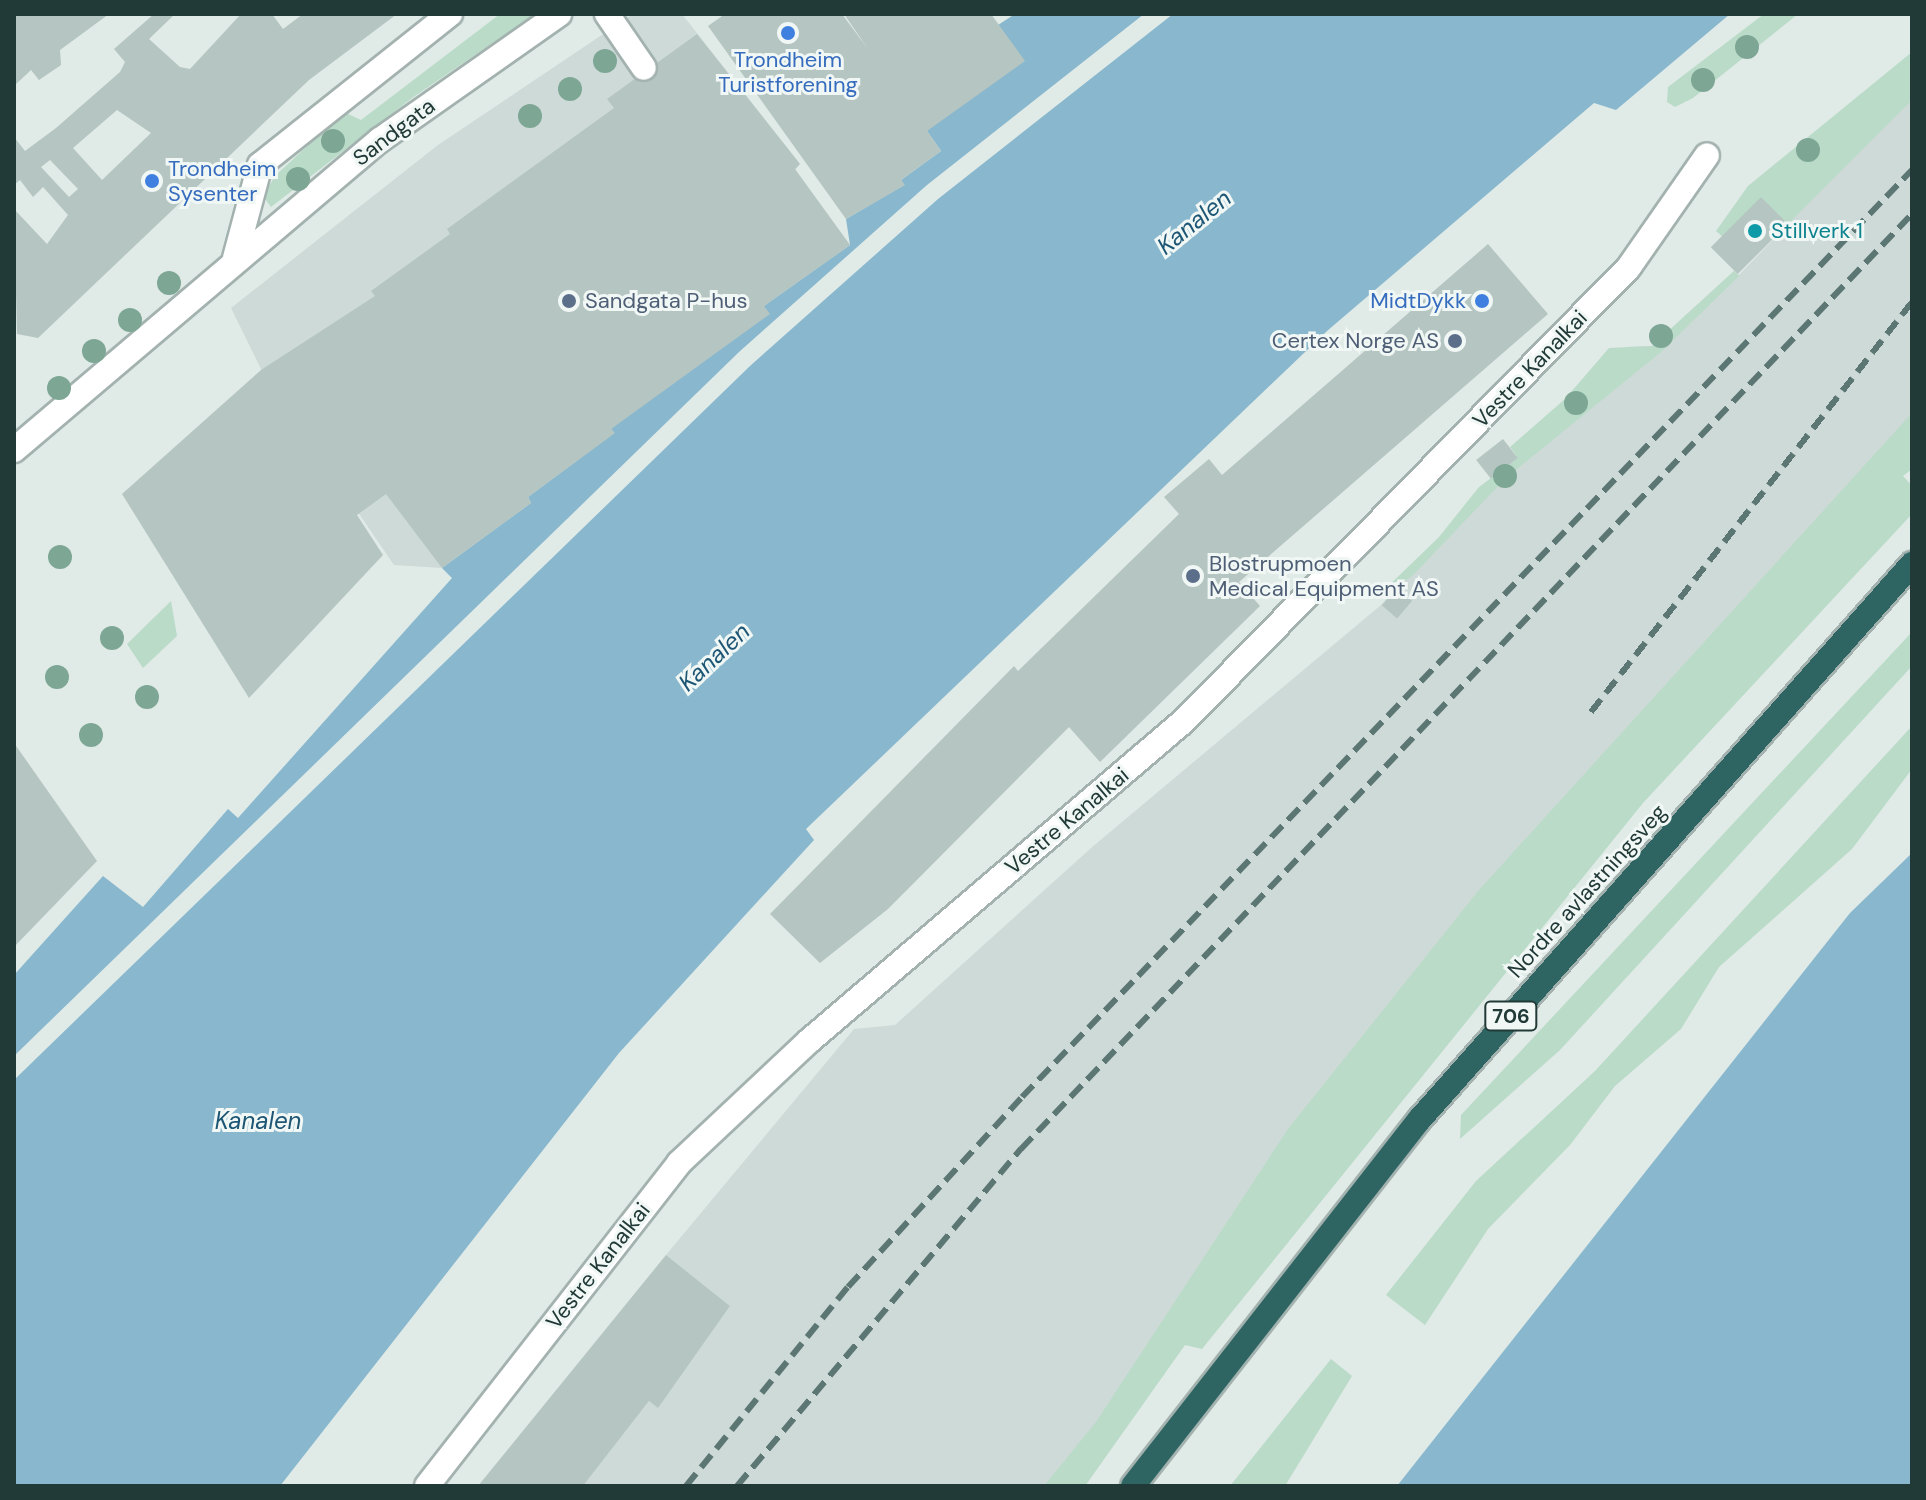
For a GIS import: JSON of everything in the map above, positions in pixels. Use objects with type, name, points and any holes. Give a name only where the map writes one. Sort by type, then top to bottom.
[{"type":"highway","name":"Nordre avlastningsveg","points":[[1133,1486],[1420,1119],[1912,564]]},
{"type":"street","points":[[235,258],[260,165],[450,14]]},
{"type":"street","name":"Sandgata","points":[[14,450],[235,258],[380,140],[559,14]]},
{"type":"street","points":[[607,14],[644,68]]},
{"type":"street","name":"Vestre Kanalkai","points":[[427,1486],[679,1163],[809,1041],[1183,722],[1629,267],[1707,155]]},
{"type":"shaded area","name":"Sandgata P-hus","points":[[633,14],[682,14],[800,164],[795,170],[850,245],[528,497],[531,503],[442,568],[394,565],[263,373],[231,308],[438,145]]},
{"type":"shaded area","points":[[1912,67],[1912,413],[1185,1344],[1085,1486],[583,1486],[649,1401],[658,1407],[730,1306],[666,1255],[854,1029],[895,1025],[1091,848],[1381,605],[1492,480],[1625,347],[1652,346],[1734,271],[1739,275],[1788,224],[1779,215]]},
{"type":"green space","points":[[500,14],[535,14],[412,98],[271,207],[263,196],[275,176],[344,112],[361,120]]},
{"type":"green space","points":[[1764,14],[1798,14],[1693,98],[1675,107],[1667,102],[1668,87]]},
{"type":"green space","points":[[1912,52],[1912,100],[1788,224],[1761,198],[1723,237],[1716,231],[1748,186]]},
{"type":"green space","points":[[1734,271],[1739,276],[1661,352],[1507,477],[1411,577],[1379,595],[1439,537],[1479,487],[1518,458],[1510,447],[1565,399],[1609,348],[1652,346]]},
{"type":"green space","points":[[1912,413],[1912,469],[1903,476],[1912,486],[1912,514],[1643,803],[1202,1349],[1185,1345],[1085,1486],[1044,1486],[1096,1422],[1288,1129],[1479,890]]},
{"type":"green space","points":[[171,601],[177,636],[143,668],[127,644]]},
{"type":"green space","points":[[1912,632],[1912,666],[1560,1050],[1460,1139],[1461,1115]]},
{"type":"green space","points":[[1912,726],[1912,769],[1852,849],[1719,967],[1681,1029],[1615,1086],[1570,1145],[1488,1229],[1425,1325],[1386,1295],[1476,1181],[1595,1071]]},
{"type":"green space","points":[[1331,1359],[1352,1376],[1285,1486],[1230,1486]]},
{"type":"water","name":"Kanalen","points":[[1015,14],[1730,14],[1616,110],[1594,103],[1327,331],[806,829],[814,840],[619,1053],[280,1486],[14,1486],[14,975],[103,876],[143,907],[228,809],[238,818],[452,578],[442,568],[531,503],[528,497],[614,433],[611,429],[764,306],[850,245],[846,219],[904,185],[901,180],[941,151],[927,131],[998,25]]},
{"type":"water","points":[[1912,853],[1912,1486],[1397,1486],[1850,913]]},
{"type":"pier","points":[[1144,14],[1173,14],[938,199],[750,366],[14,1080],[14,1056],[739,352],[927,185]]},
{"type":"building","points":[[14,14],[109,14],[60,50],[61,65],[39,80],[31,70],[14,86]]},
{"type":"building","points":[[154,14],[175,14],[149,39],[180,67],[190,69],[241,14],[272,14],[283,29],[303,14],[397,14],[309,80],[38,338],[17,334],[14,209],[47,244],[68,215],[43,187],[33,197],[20,180],[14,185],[14,137],[25,151],[120,72],[125,62],[114,49]],"holes":[[[117,110],[151,133],[102,180],[73,148]],[[50,160],[78,189],[69,197],[41,167]]]},
{"type":"building","points":[[725,14],[842,14],[868,49],[844,14],[991,14],[1025,61],[927,131],[941,151],[901,180],[905,185],[846,219],[708,26]]},
{"type":"building","name":"Sandgata P-hus","points":[[697,34],[800,164],[795,169],[850,245],[764,306],[770,314],[611,429],[615,433],[528,497],[531,503],[442,568],[386,494],[357,515],[383,555],[249,698],[122,494],[261,370],[375,296],[371,291],[450,234],[447,229],[614,108],[607,99]]},
{"type":"building","name":"Stillverk 1","points":[[1761,197],[1788,224],[1738,274],[1711,247]]},
{"type":"building","points":[[1488,244],[1548,314],[1239,582],[1260,606],[1100,762],[1069,727],[888,909],[820,963],[770,914],[1014,666],[1018,671],[1179,514],[1164,497],[1209,459],[1222,475]]},
{"type":"building","points":[[1503,439],[1518,458],[1491,479],[1476,460]]},
{"type":"building","points":[[1397,588],[1412,601],[1397,618],[1382,605]]},
{"type":"building","points":[[14,743],[97,861],[14,947]]},
{"type":"building","points":[[666,1255],[730,1306],[658,1408],[649,1401],[583,1486],[478,1486]]},
{"type":"railway","points":[[686,1486],[848,1287],[1022,1097],[1912,170]]},
{"type":"railway","points":[[737,1486],[1021,1149],[1912,214]]},
{"type":"railway","points":[[1591,712],[1912,302]]},
{"type":"place","name":"Trondheim Turistforening","points":[[788,33]]},
{"type":"place","name":"Trondheim Sysenter","points":[[152,181]]},
{"type":"place","name":"Stillverk 1","points":[[1755,231]]},
{"type":"place","name":"Sandgata P-hus","points":[[569,301]]},
{"type":"place","name":"MidtDykk","points":[[1482,301]]},
{"type":"place","name":"Certex Norge AS","points":[[1455,341]]},
{"type":"place","name":"Blostrupmoen Medical Equipment AS","points":[[1193,576]]}]
